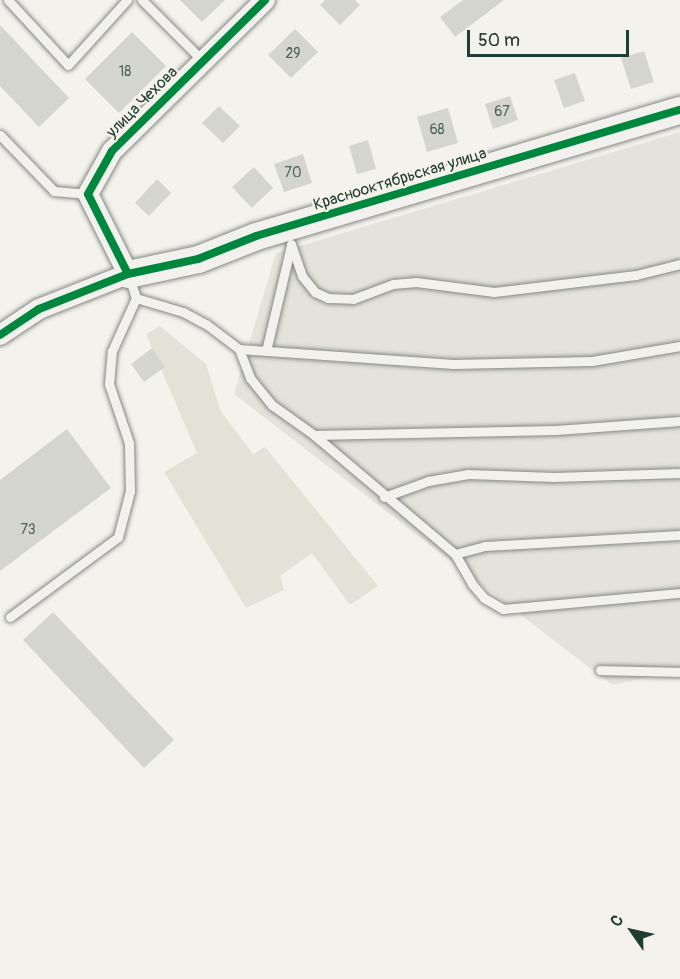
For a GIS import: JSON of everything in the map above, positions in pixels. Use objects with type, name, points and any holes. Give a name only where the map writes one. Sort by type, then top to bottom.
[{"type":"street","name":"улица Чехова","points":[[88,194],[111,151],[265,0]]},
{"type":"street","name":"Краснооктябрьская улица","points":[[132,286],[198,260],[290,235],[679,114]]},
{"type":"street","points":[[0,335],[39,309],[132,286],[88,194]]},
{"type":"lane","points":[[8,0],[68,65],[127,0]]},
{"type":"lane","points":[[142,0],[203,61]]},
{"type":"lane","points":[[0,135],[54,191],[88,194]]},
{"type":"lane","points":[[290,235],[302,276],[315,292],[328,298],[352,299],[393,284],[416,282],[494,292],[636,275],[680,264]]},
{"type":"lane","points":[[266,351],[290,235]]},
{"type":"lane","points":[[10,617],[118,537],[130,491],[129,442],[109,384],[112,351],[132,286],[206,324],[239,349],[250,378],[272,405],[314,435],[384,497],[455,554],[472,584],[484,598],[503,609],[680,593]]},
{"type":"lane","points":[[239,349],[453,364],[592,361],[680,346]]},
{"type":"lane","points":[[314,435],[556,430],[680,421]]},
{"type":"lane","points":[[384,497],[428,482],[468,474],[554,477],[680,473]]},
{"type":"lane","points":[[455,554],[485,546],[680,535]]},
{"type":"lane","points":[[600,670],[680,672]]},
{"type":"shaded area","points":[[680,132],[680,670],[612,685],[234,394],[276,253]]},
{"type":"shaded area","points":[[160,326],[206,364],[220,410],[253,454],[265,447],[378,586],[350,605],[312,553],[280,576],[284,590],[246,608],[164,472],[197,453],[146,334]]},
{"type":"building","points":[[180,0],[225,0],[202,22]]},
{"type":"building","points":[[325,0],[355,0],[360,5],[340,25],[320,5]]},
{"type":"building","points":[[463,0],[504,0],[455,37],[440,17]]},
{"type":"building","points":[[0,25],[69,98],[39,127],[0,86]]},
{"type":"building","points":[[295,29],[318,52],[291,78],[268,55]]},
{"type":"building","points":[[132,32],[166,66],[119,113],[85,79]]},
{"type":"building","points":[[644,51],[654,82],[631,89],[621,58]]},
{"type":"building","points":[[575,73],[585,101],[564,108],[554,80]]},
{"type":"building","points":[[510,96],[518,120],[493,129],[485,104]]},
{"type":"building","points":[[219,106],[240,126],[223,143],[202,123]]},
{"type":"building","points":[[448,108],[458,143],[427,152],[417,117]]},
{"type":"building","points":[[368,140],[376,169],[357,174],[349,146]]},
{"type":"building","points":[[303,154],[312,183],[284,192],[274,164]]},
{"type":"building","points":[[254,167],[273,188],[252,208],[232,187]]},
{"type":"building","points":[[157,179],[171,193],[149,216],[135,203]]},
{"type":"building","points":[[152,348],[165,367],[144,382],[131,364]]},
{"type":"building","points":[[67,429],[111,488],[0,571],[0,480]]},
{"type":"building","points":[[53,612],[174,740],[144,768],[23,640]]},
{"type":"cycle path","points":[[128,274],[88,194],[112,151],[265,0]]},
{"type":"cycle path","points":[[0,335],[39,309],[128,274],[198,259],[256,236],[680,110]]}]
